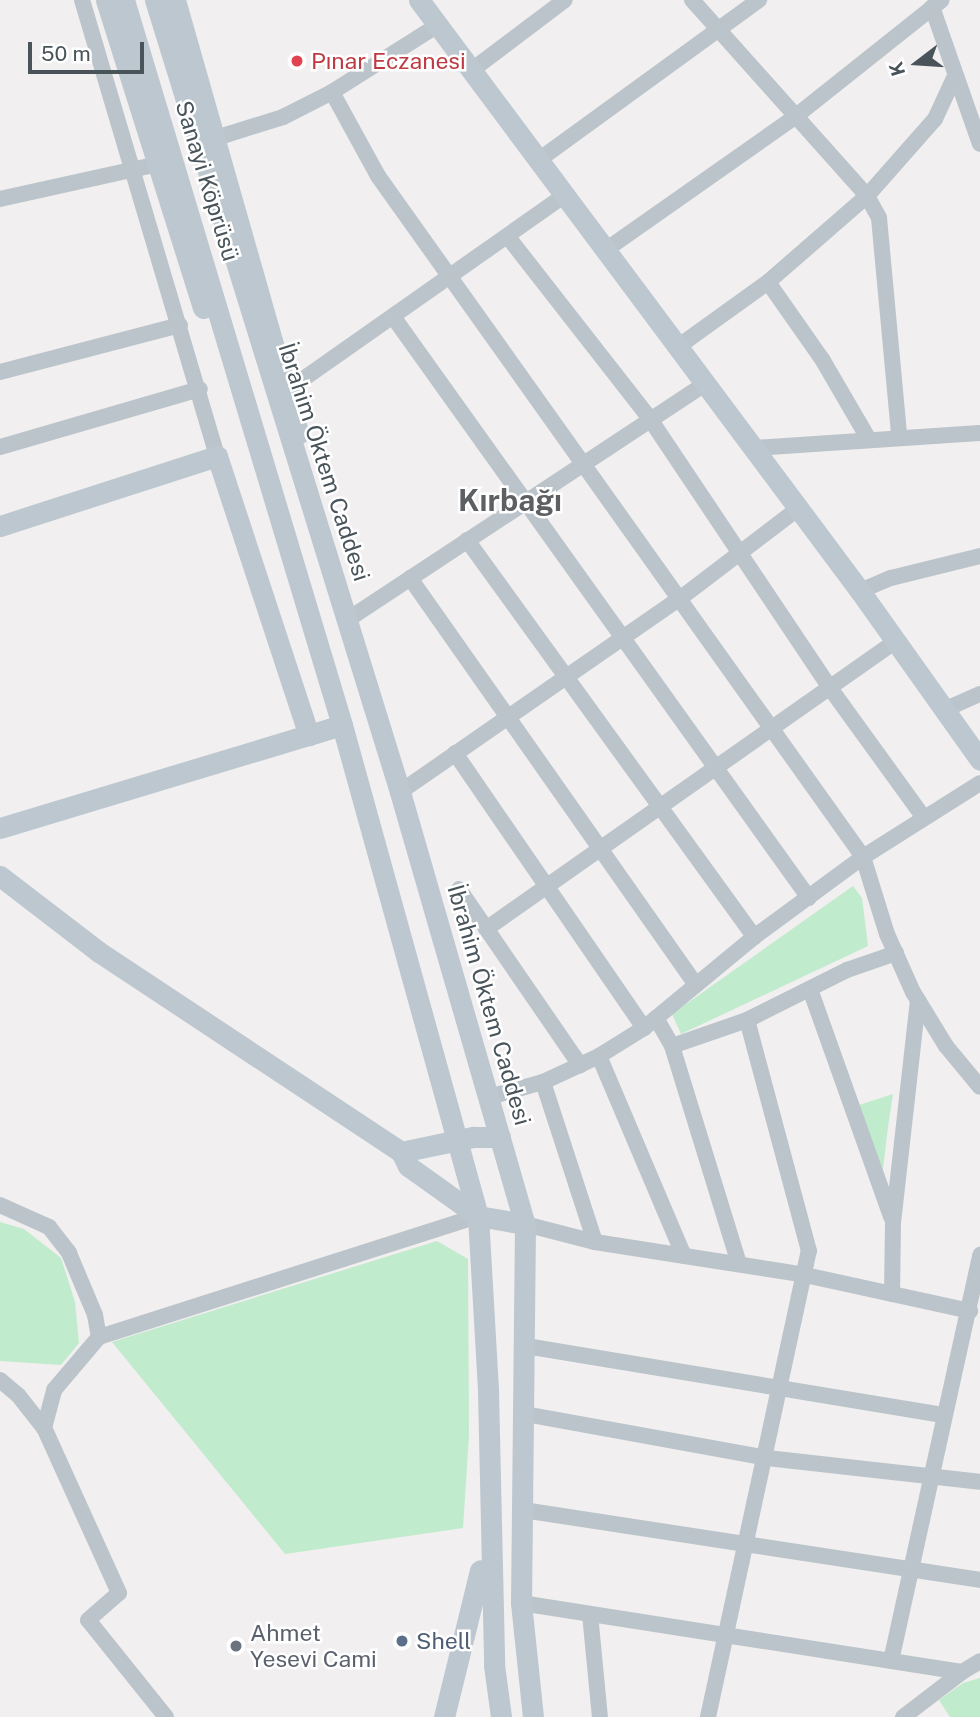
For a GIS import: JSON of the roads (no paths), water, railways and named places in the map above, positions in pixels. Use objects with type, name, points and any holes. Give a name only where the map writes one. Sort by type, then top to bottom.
[{"type":"main road","points":[[106,0],[240,425],[289,542],[478,1216],[488,1391],[487,1501],[494,1665],[501,1717]]},
{"type":"main road","name":"Sanayi Köprüsü","points":[[124,0],[289,542]]},
{"type":"main road","name":"Sanayi Köprüsü","points":[[155,0],[254,330]]},
{"type":"main road","points":[[175,0],[289,389],[321,543]]},
{"type":"main road","points":[[419,0],[799,508],[946,709],[980,760]]},
{"type":"main road","name":"İbrahim Öktem Caddesi","points":[[254,330],[400,792],[525,1224],[526,1346],[521,1603],[533,1717]]},
{"type":"main road","points":[[0,526],[217,456],[309,734]]},
{"type":"main road","points":[[0,828],[342,725]]},
{"type":"main road","points":[[0,876],[99,952],[401,1153],[408,1166],[478,1216],[525,1224]]},
{"type":"main road","points":[[401,1153],[482,1136],[500,1137]]},
{"type":"main road","points":[[444,1717],[478,1590],[487,1501]]},
{"type":"street","points":[[82,0],[136,170],[217,456]]},
{"type":"street","points":[[472,70],[565,0]]},
{"type":"street","points":[[692,0],[867,196],[879,218],[899,435]]},
{"type":"street","points":[[540,159],[759,0]]},
{"type":"street","points":[[607,249],[796,116],[937,4],[954,78],[980,144]]},
{"type":"street","points":[[216,138],[283,117],[332,92],[438,25]]},
{"type":"street","points":[[678,346],[768,282],[867,196],[935,119],[954,78]]},
{"type":"street","points":[[332,92],[378,176],[582,464],[682,597],[863,857],[896,953],[918,1000],[946,1046],[980,1087]]},
{"type":"street","points":[[0,199],[158,164]]},
{"type":"street","points":[[289,389],[394,318],[566,194]]},
{"type":"street","points":[[508,236],[650,419],[830,688],[924,818]]},
{"type":"street","points":[[768,282],[822,359],[868,438]]},
{"type":"street","points":[[394,318],[523,503],[717,766],[809,898]]},
{"type":"street","points":[[0,372],[180,325]]},
{"type":"street","points":[[347,620],[706,383]]},
{"type":"street","points":[[0,447],[200,389]]},
{"type":"street","points":[[754,448],[899,435],[980,433]]},
{"type":"street","points":[[400,792],[682,597],[799,508]]},
{"type":"street","points":[[467,540],[754,936]]},
{"type":"street","points":[[860,591],[891,578],[980,556]]},
{"type":"street","points":[[410,578],[696,985]]},
{"type":"street","points":[[485,929],[659,804],[774,728],[896,641]]},
{"type":"street","points":[[946,709],[980,694]]},
{"type":"street","points":[[455,753],[650,1023],[672,1046],[738,1264]]},
{"type":"street","points":[[489,1097],[543,1082],[599,1056],[650,1023],[754,936],[863,857],[980,783]]},
{"type":"street","points":[[458,890],[580,1065]]},
{"type":"street","points":[[672,1046],[747,1020],[810,989],[896,953]]},
{"type":"street","points":[[810,989],[893,1223]]},
{"type":"street","points":[[892,1294],[893,1223],[918,1000]]},
{"type":"street","points":[[708,1717],[729,1637],[809,1251],[747,1020]]},
{"type":"street","points":[[599,1056],[684,1256]]},
{"type":"street","points":[[543,1082],[595,1242]]},
{"type":"street","points":[[1,1203],[49,1227],[69,1253],[91,1304],[99,1337]]},
{"type":"street","points":[[44,1428],[54,1390],[99,1337],[478,1216]]},
{"type":"street","points":[[525,1224],[595,1242],[805,1275],[970,1311]]},
{"type":"street","points":[[891,1661],[928,1477],[970,1311],[980,1255]]},
{"type":"street","points":[[526,1346],[944,1415]]},
{"type":"street","points":[[0,1380],[18,1395],[44,1428],[119,1593],[88,1620],[166,1717]]},
{"type":"street","points":[[524,1414],[766,1458],[980,1482]]},
{"type":"street","points":[[523,1510],[980,1580]]},
{"type":"street","points":[[521,1603],[962,1672]]},
{"type":"street","points":[[590,1614],[600,1717]]},
{"type":"street","points":[[903,1717],[980,1661]]},
{"type":"place","name":"Pınar Eczanesi","points":[[297,61]]},
{"type":"place","name":"Shell","points":[[402,1641]]},
{"type":"place","name":"Ahmet Yesevi Cami","points":[[236,1646]]},
{"type":"district","name":"Kırbağı","points":[[510,500]]}]
